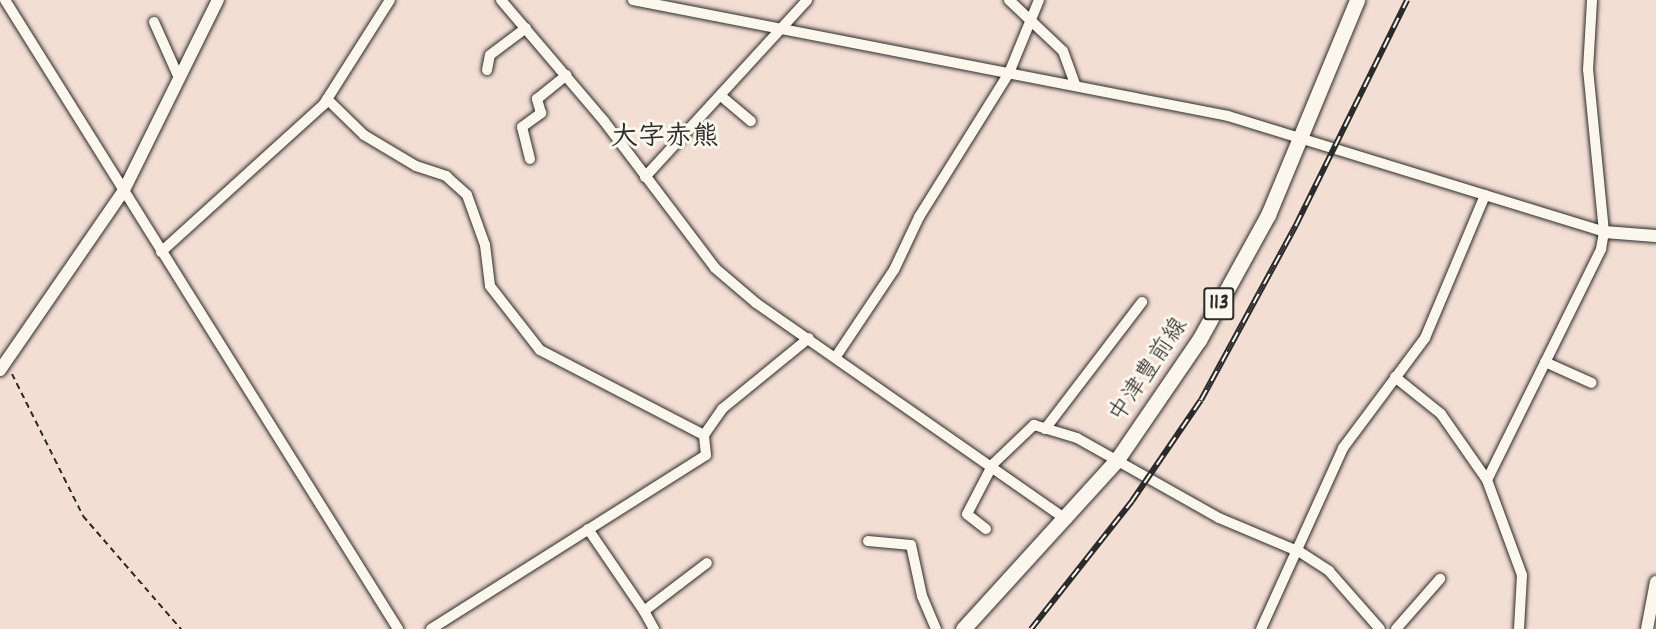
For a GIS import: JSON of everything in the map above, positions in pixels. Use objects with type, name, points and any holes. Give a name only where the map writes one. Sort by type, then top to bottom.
[{"type":"main road","name":"中津豊前線","points":[[963,629],[1067,520],[1116,461],[1199,340],[1304,136],[1357,0]]},
{"type":"street","points":[[5,0],[398,629]]},
{"type":"street","points":[[2,367],[123,192],[218,0]]},
{"type":"street","points":[[161,252],[327,99],[390,0]]},
{"type":"street","points":[[501,0],[567,75],[715,268],[809,338],[993,464],[1067,520]]},
{"type":"street","points":[[633,0],[1009,74],[1075,84],[1304,136],[1604,232],[1656,236]]},
{"type":"street","points":[[645,177],[807,0]]},
{"type":"street","points":[[1010,0],[1063,51],[1075,84]]},
{"type":"street","points":[[837,355],[894,270],[919,217],[1009,74],[1039,0]]},
{"type":"street","points":[[1487,480],[1545,362],[1604,232],[1588,70],[1592,0]]},
{"type":"street","points":[[154,22],[179,78]]},
{"type":"street","points":[[487,70],[490,55],[526,28]]},
{"type":"street","points":[[530,159],[522,128],[541,113],[537,99],[567,75]]},
{"type":"street","points":[[721,96],[751,121]]},
{"type":"street","points":[[327,99],[364,135],[416,166],[446,176],[467,195],[485,244],[490,286],[540,350],[704,435]]},
{"type":"street","points":[[1261,629],[1300,552],[1343,448],[1425,338],[1485,195]]},
{"type":"street","points":[[1045,429],[1142,302]]},
{"type":"street","points":[[431,629],[706,455],[704,435],[722,409],[809,338]]},
{"type":"street","points":[[1545,362],[1592,383]]},
{"type":"street","points":[[1395,377],[1442,414],[1487,480],[1522,575],[1519,629]]},
{"type":"street","points":[[986,529],[968,514],[993,464],[1020,433],[1034,425],[1077,438],[1219,518],[1300,552],[1329,571],[1380,629]]},
{"type":"street","points":[[588,529],[654,629]]},
{"type":"street","points":[[868,541],[911,545],[922,596],[936,629]]},
{"type":"street","points":[[644,611],[708,564]]},
{"type":"street","points":[[1396,629],[1440,579]]},
{"type":"street","points":[[1647,629],[1656,582]]},
{"type":"path","points":[[2,367],[83,516],[181,629]]},
{"type":"railway","points":[[1031,629],[1132,501],[1201,400],[1296,225],[1407,0]]},
{"type":"district","name":"大字赤熊","points":[[665,139]]}]
